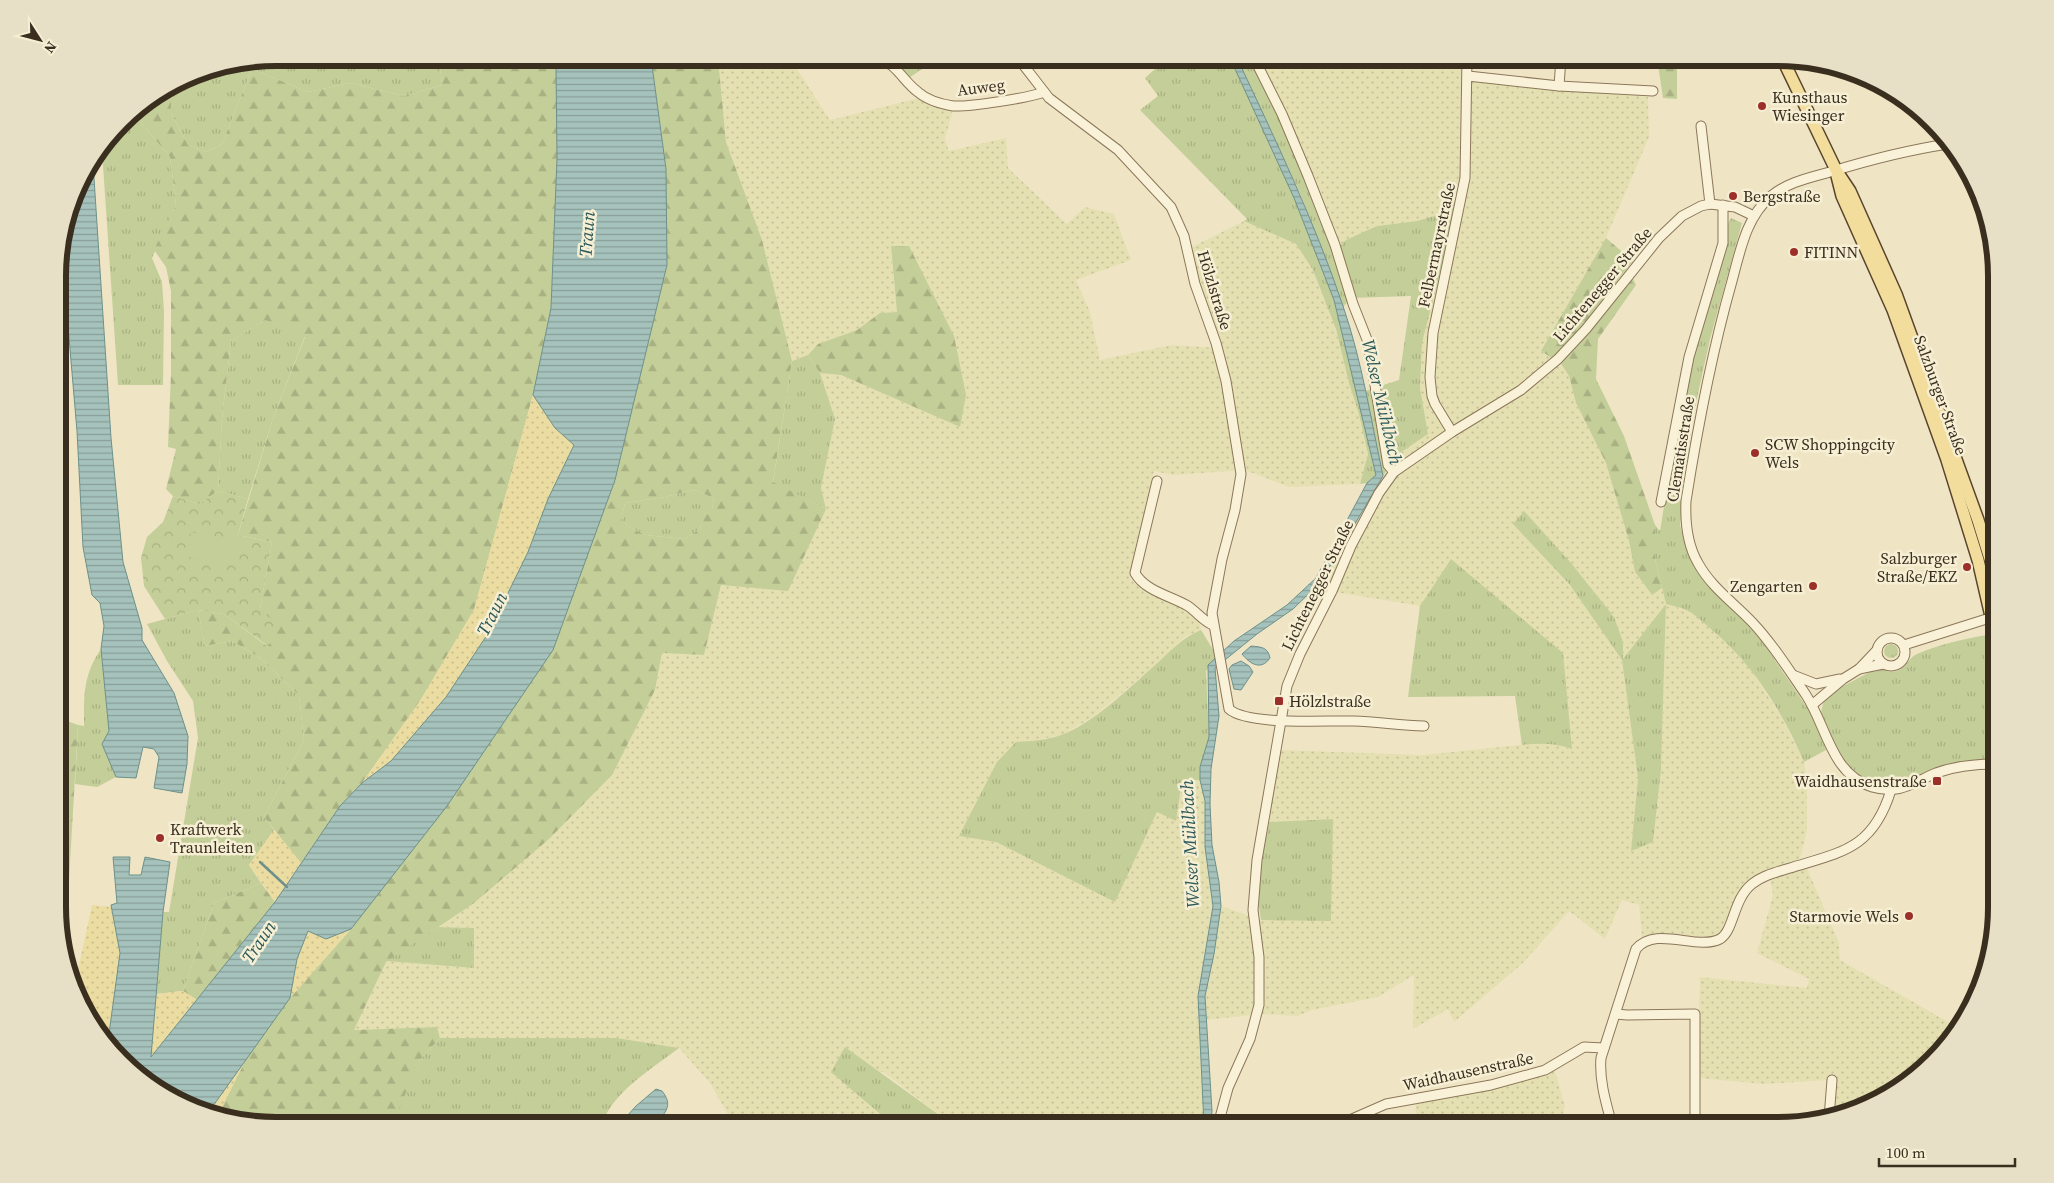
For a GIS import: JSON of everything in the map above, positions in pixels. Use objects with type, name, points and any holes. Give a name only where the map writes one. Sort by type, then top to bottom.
[{"type":"main road","name":"Salzburger Straße","points":[[1786,67],[1836,170],[1850,191],[1907,319],[1988,552]]},
{"type":"main road","name":"Salzburger Straße","points":[[1836,170],[1842,196],[1893,310],[1947,460],[1988,598]]},
{"type":"street","name":"Auweg","points":[[893,66],[919,94],[944,104],[965,105],[1044,92]]},
{"type":"street","name":"Hölzlstraße","points":[[1024,66],[1044,92],[1060,107],[1097,132],[1118,150],[1171,207],[1184,236],[1195,284],[1216,343],[1226,381],[1241,474],[1235,510],[1213,601],[1213,624],[1227,706],[1232,712],[1245,717],[1280,720]]},
{"type":"street","points":[[1258,66],[1282,114],[1312,184],[1368,342],[1388,465],[1394,472]]},
{"type":"street","name":"Felbermayrstraße","points":[[1452,432],[1435,404],[1430,377],[1437,313],[1465,178],[1467,66]]},
{"type":"street","points":[[1559,86],[1560,66]]},
{"type":"street","points":[[1468,76],[1559,86],[1653,91]]},
{"type":"street","points":[[1701,126],[1710,204]]},
{"type":"street","points":[[1754,216],[1770,197],[1794,182],[1876,158],[1942,145]]},
{"type":"street","name":"Lichtenegger Straße","points":[[1220,1117],[1228,1088],[1250,1040],[1260,1006],[1259,957],[1253,910],[1255,880],[1287,686],[1351,546],[1379,493],[1394,472],[1452,432],[1521,390],[1558,359],[1586,329],[1659,238],[1682,216],[1701,206],[1710,204],[1735,207],[1754,216]]},
{"type":"street","points":[[1661,502],[1689,357],[1723,243],[1723,205]]},
{"type":"street","name":"Clematisstraße","points":[[1754,216],[1743,244],[1713,351],[1701,408],[1686,501],[1685,515],[1690,546],[1705,575],[1753,623],[1807,696],[1841,766],[1859,781],[1870,786],[1891,790]]},
{"type":"street","points":[[1157,481],[1135,573],[1138,579],[1145,584],[1187,606],[1205,622],[1213,624]]},
{"type":"street","points":[[1904,645],[1988,619]]},
{"type":"street","points":[[1812,705],[1843,679],[1859,669],[1877,650],[1880,644],[1890,638],[1895,638],[1904,645],[1906,652],[1900,663],[1890,666],[1883,664],[1859,669]]},
{"type":"street","points":[[1877,650],[1883,664]]},
{"type":"street","points":[[1792,675],[1816,684],[1843,679]]},
{"type":"street","points":[[1807,696],[1816,684]]},
{"type":"street","points":[[1280,720],[1424,726]]},
{"type":"street","points":[[1610,1117],[1600,1066],[1636,949],[1640,945],[1658,940],[1706,942],[1719,939],[1730,928],[1741,896],[1752,884],[1773,873],[1840,852],[1858,844],[1873,830],[1891,790],[1905,788],[1937,773],[1961,767],[1988,765]]},
{"type":"street","points":[[1616,1014],[1626,1016],[1695,1014],[1695,1117]]},
{"type":"street","name":"Waidhausenstraße","points":[[1356,1117],[1386,1104],[1491,1085],[1545,1070],[1584,1047],[1604,1048]]},
{"type":"street","points":[[1830,1111],[1832,1080]]},
{"type":"shaded area","points":[[719,66],[795,66],[830,120],[919,98],[926,103],[953,109],[945,139],[949,151],[1006,138],[1008,168],[1067,224],[1085,207],[1114,214],[1131,260],[1076,280],[1090,312],[1100,360],[1171,345],[1221,348],[1198,286],[1190,248],[1244,221],[1296,244],[1313,270],[1336,329],[1368,454],[1360,484],[1289,487],[1245,470],[1173,475],[1154,471],[1130,579],[1142,589],[1185,607],[1200,621],[1201,630],[1186,636],[1153,667],[1093,717],[1062,735],[1016,742],[960,836],[996,842],[1115,902],[1157,812],[1182,779],[1200,780],[1205,801],[1205,847],[1213,906],[1198,996],[1204,1117],[942,1117],[883,1072],[832,1072],[884,1117],[845,1117],[838,1112],[834,1117],[729,1117],[710,1083],[679,1048],[617,1038],[440,1038],[437,1027],[354,1030],[386,961],[474,968],[474,928],[438,927],[549,839],[655,690],[662,653],[704,655],[721,585],[826,509],[821,488],[835,419],[820,373],[841,375],[960,427],[909,246],[891,246],[897,312],[880,313],[857,330],[818,344],[808,355],[792,361],[762,240],[726,142]]},
{"type":"shaded area","points":[[1253,66],[1463,66],[1463,81],[1648,97],[1649,137],[1606,238],[1541,351],[1560,362],[1569,376],[1576,403],[1606,463],[1629,541],[1635,573],[1652,595],[1662,588],[1666,604],[1683,609],[1700,618],[1738,653],[1748,665],[1782,718],[1804,762],[1807,779],[1807,830],[1800,859],[1744,884],[1736,897],[1725,929],[1712,940],[1642,937],[1639,905],[1622,900],[1605,939],[1569,911],[1523,963],[1454,1022],[1448,1009],[1413,1029],[1414,975],[1378,997],[1312,1010],[1298,1016],[1260,1014],[1207,1020],[1205,996],[1214,954],[1221,906],[1261,920],[1333,819],[1269,822],[1279,750],[1423,755],[1539,743],[1564,746],[1571,749],[1451,559],[1420,606],[1335,592],[1321,582],[1397,455],[1428,434],[1420,388],[1422,343],[1456,198],[1441,214],[1417,221],[1377,226],[1334,253],[1316,203],[1274,108]],"holes":[[[1524,511],[1622,659],[1570,585],[1514,524]],[[1666,605],[1661,770],[1653,842],[1631,850],[1638,778],[1622,660]]]},
{"type":"shaded area","points":[[1806,866],[1839,943],[1840,960],[1951,1024],[1936,1045],[1906,1073],[1871,1095],[1832,1110],[1826,1111],[1829,1080],[1764,1084],[1697,1078],[1700,977],[1807,988],[1809,979],[1757,953],[1773,895],[1770,878]]},
{"type":"shaded area","points":[[1554,1068],[1565,1106],[1562,1117],[1415,1117],[1416,1102]]},
{"type":"green space","points":[[276,66],[440,66],[442,85],[404,96],[350,83],[308,92],[252,69],[222,144],[206,152],[188,145],[171,113],[171,94],[209,77],[235,70]]},
{"type":"green space","points":[[440,66],[556,66],[557,159],[551,308],[533,395],[474,610],[420,701],[362,783],[340,806],[301,863],[264,817],[304,740],[299,695],[259,657],[232,641],[205,646],[198,610],[224,614],[268,647],[260,609],[272,542],[238,535],[273,418],[305,337],[265,320],[231,341],[222,418],[218,491],[199,504],[173,496],[166,489],[176,449],[168,447],[171,373],[171,291],[166,267],[154,250],[176,205],[170,157],[137,119],[171,94],[171,113],[188,145],[206,152],[222,144],[252,69],[308,92],[350,83],[404,96],[442,85]]},
{"type":"green space","points":[[652,66],[719,66],[726,142],[762,240],[792,361],[773,482],[826,509],[788,591],[721,585],[704,655],[662,653],[655,690],[612,775],[549,839],[474,903],[386,962],[354,1030],[437,1027],[440,1038],[420,1060],[395,1117],[276,1117],[249,1115],[221,1110],[247,1057],[290,998],[351,929],[553,650],[615,480],[667,265],[666,169]],"holes":[[[694,490],[714,498],[712,509],[705,512],[700,529],[684,539],[646,535],[631,528],[621,520],[625,503],[665,497]]]},
{"type":"green space","points":[[898,66],[926,66],[909,78]]},
{"type":"green space","points":[[1158,66],[1234,66],[1294,198],[1334,300],[1376,475],[1367,483],[1360,484],[1368,454],[1359,414],[1349,383],[1336,329],[1313,270],[1296,244],[1244,221],[1247,219],[1140,110],[1158,96],[1145,78]]},
{"type":"green space","points":[[1241,66],[1253,66],[1284,129],[1334,252],[1346,240],[1377,226],[1417,221],[1441,214],[1457,198],[1422,343],[1420,388],[1428,434],[1397,455],[1383,476],[1365,391],[1399,380],[1411,296],[1351,298],[1343,307],[1301,196]]},
{"type":"green space","points":[[1658,66],[1677,66],[1677,99],[1663,98]]},
{"type":"green space","points":[[137,119],[170,157],[176,205],[152,258],[162,282],[164,311],[163,385],[118,385],[103,159],[118,138]]},
{"type":"green space","points":[[1731,218],[1742,223],[1710,339],[1692,421],[1680,525],[1688,553],[1698,573],[1708,586],[1747,624],[1764,644],[1808,709],[1819,729],[1826,750],[1804,762],[1787,725],[1766,690],[1741,658],[1702,621],[1684,609],[1666,604],[1655,559],[1655,525],[1660,531],[1686,382],[1701,323],[1725,254],[1728,226]]},
{"type":"green space","points":[[1606,238],[1633,261],[1569,342],[1552,358],[1541,351]]},
{"type":"green space","points":[[891,246],[909,246],[954,336],[966,395],[960,427],[841,375],[820,373],[808,355],[818,344],[857,330],[880,313],[897,312]]},
{"type":"green space","points":[[1632,277],[1636,285],[1598,339],[1596,379],[1624,436],[1655,525],[1655,559],[1662,588],[1652,595],[1635,572],[1629,541],[1606,463],[1576,403],[1569,376],[1560,362]]},
{"type":"green space","points":[[265,320],[305,336],[273,418],[248,499],[218,491],[222,418],[231,341]]},
{"type":"green space","points":[[808,355],[820,373],[835,419],[821,488],[826,509],[773,483],[792,361]]},
{"type":"green space","points":[[694,490],[714,498],[712,509],[705,513],[700,529],[684,539],[646,535],[631,528],[621,520],[625,503],[665,497]]},
{"type":"green space","points":[[218,491],[248,499],[238,535],[272,542],[260,609],[274,622],[269,647],[224,614],[198,610],[165,619],[144,586],[141,558],[147,537],[163,522],[173,496],[199,504]]},
{"type":"green space","points":[[1524,511],[1571,563],[1614,617],[1623,642],[1623,659],[1666,604],[1661,770],[1653,842],[1631,851],[1638,778],[1622,660],[1570,585],[1513,524]]},
{"type":"green space","points":[[191,532],[239,541],[235,565],[187,557]]},
{"type":"green space","points":[[1451,559],[1563,653],[1572,749],[1547,744],[1522,745],[1515,696],[1408,697],[1420,606]]},
{"type":"green space","points":[[198,610],[205,646],[232,641],[259,657],[299,695],[304,740],[264,817],[274,830],[249,865],[261,883],[214,903],[183,991],[156,994],[163,912],[169,912],[198,738],[193,701],[167,661],[147,624]]},
{"type":"green space","points":[[1201,630],[1217,656],[1206,671],[1209,737],[1200,767],[1200,780],[1182,780],[1176,821],[1157,812],[1115,902],[996,842],[959,836],[997,762],[1016,742],[1056,737],[1085,723],[1121,695],[1182,641]]},
{"type":"green space","points":[[1988,635],[1988,759],[1951,763],[1898,784],[1874,783],[1850,770],[1838,753],[1821,712],[1824,700],[1834,691],[1879,667],[1892,672],[1897,671],[1903,668],[1915,655],[1970,638]]},
{"type":"green space","points":[[1891,644],[1896,646],[1898,651],[1896,656],[1891,658],[1886,656],[1884,651],[1886,646]]},
{"type":"green space","points":[[101,649],[109,731],[102,744],[116,777],[97,787],[75,784],[78,725],[84,726],[86,686],[91,668]]},
{"type":"green space","points":[[66,721],[78,725],[67,918]]},
{"type":"green space","points":[[1333,819],[1331,921],[1261,920],[1256,889],[1269,822]]},
{"type":"green space","points":[[261,883],[275,902],[197,1000],[183,991],[214,903]]},
{"type":"green space","points":[[438,927],[474,928],[474,968],[386,961]]},
{"type":"green space","points":[[440,1038],[617,1038],[679,1048],[623,1092],[614,1102],[605,1117],[394,1117],[420,1060]]},
{"type":"green space","points":[[845,1047],[942,1117],[884,1117],[831,1072]]},
{"type":"sand","points":[[533,395],[555,428],[574,444],[548,499],[528,552],[489,632],[446,697],[391,761],[362,783],[420,701],[474,610]]},
{"type":"sand","points":[[274,830],[301,863],[275,902],[249,865]]},
{"type":"sand","points":[[92,905],[111,907],[120,953],[109,1034],[94,1012],[77,974]]},
{"type":"sand","points":[[351,929],[290,998],[297,959],[308,931],[326,939]]},
{"type":"sand","points":[[183,991],[197,1000],[150,1058],[156,994]]},
{"type":"sand","points":[[247,1057],[221,1110],[212,1107]]},
{"type":"water","name":"Traun","points":[[556,66],[652,66],[666,169],[667,265],[615,480],[553,650],[447,806],[351,929],[326,939],[308,931],[297,959],[290,998],[212,1107],[209,1106],[171,1089],[148,1073],[118,1045],[109,1034],[120,953],[111,905],[117,903],[113,857],[130,857],[129,875],[141,875],[145,857],[170,862],[163,912],[151,1057],[275,902],[340,806],[362,783],[391,761],[446,697],[489,632],[528,552],[548,499],[574,445],[555,428],[533,395],[551,308],[557,159]]},
{"type":"water","points":[[1234,66],[1241,66],[1266,119],[1332,274],[1356,348],[1383,476],[1321,582],[1293,609],[1257,634],[1215,668],[1219,716],[1211,769],[1210,804],[1212,845],[1219,882],[1221,906],[1214,954],[1205,996],[1212,1111],[1212,1117],[1204,1117],[1198,996],[1213,906],[1205,847],[1205,801],[1200,780],[1200,767],[1209,737],[1208,665],[1234,641],[1287,605],[1316,578],[1367,483],[1376,475],[1334,300],[1294,198]]},
{"type":"water","points":[[94,172],[111,438],[123,562],[142,628],[142,640],[174,693],[188,736],[187,764],[182,793],[154,788],[159,757],[154,749],[143,747],[136,778],[116,777],[102,744],[109,731],[101,649],[104,626],[100,603],[92,595],[83,547],[77,431],[66,303],[66,276],[73,222],[82,196]]},
{"type":"water","points":[[1251,646],[1261,647],[1268,652],[1270,658],[1267,662],[1256,665],[1248,661],[1242,654]]},
{"type":"water","points":[[1241,661],[1249,666],[1253,672],[1241,690],[1234,689],[1229,669],[1232,665]]},
{"type":"water","points":[[656,1089],[662,1091],[666,1096],[668,1105],[661,1117],[626,1117]]},
{"type":"waterway","points":[[260,862],[287,887]]},
{"type":"place","name":"Kunsthaus Wiesinger","points":[[1762,106]]},
{"type":"place","name":"Bergstraße","points":[[1733,196]]},
{"type":"place","name":"FITINN","points":[[1794,252]]},
{"type":"place","name":"SCW Shoppingcity Wels","points":[[1755,453]]},
{"type":"place","name":"Salzburger Straße/EKZ","points":[[1967,567]]},
{"type":"place","name":"Zengarten","points":[[1813,586]]},
{"type":"place","name":"Hölzlstraße","points":[[1279,701]]},
{"type":"place","name":"Waidhausenstraße","points":[[1937,781]]},
{"type":"place","name":"Kraftwerk Traunleiten","points":[[160,838]]},
{"type":"place","name":"Starmovie Wels","points":[[1909,916]]},
{"type":"water label","name":"Welser Mühlbach","points":[[1382,402]]},
{"type":"water label","name":"Welser Mühlbach","points":[[1190,844]]}]
